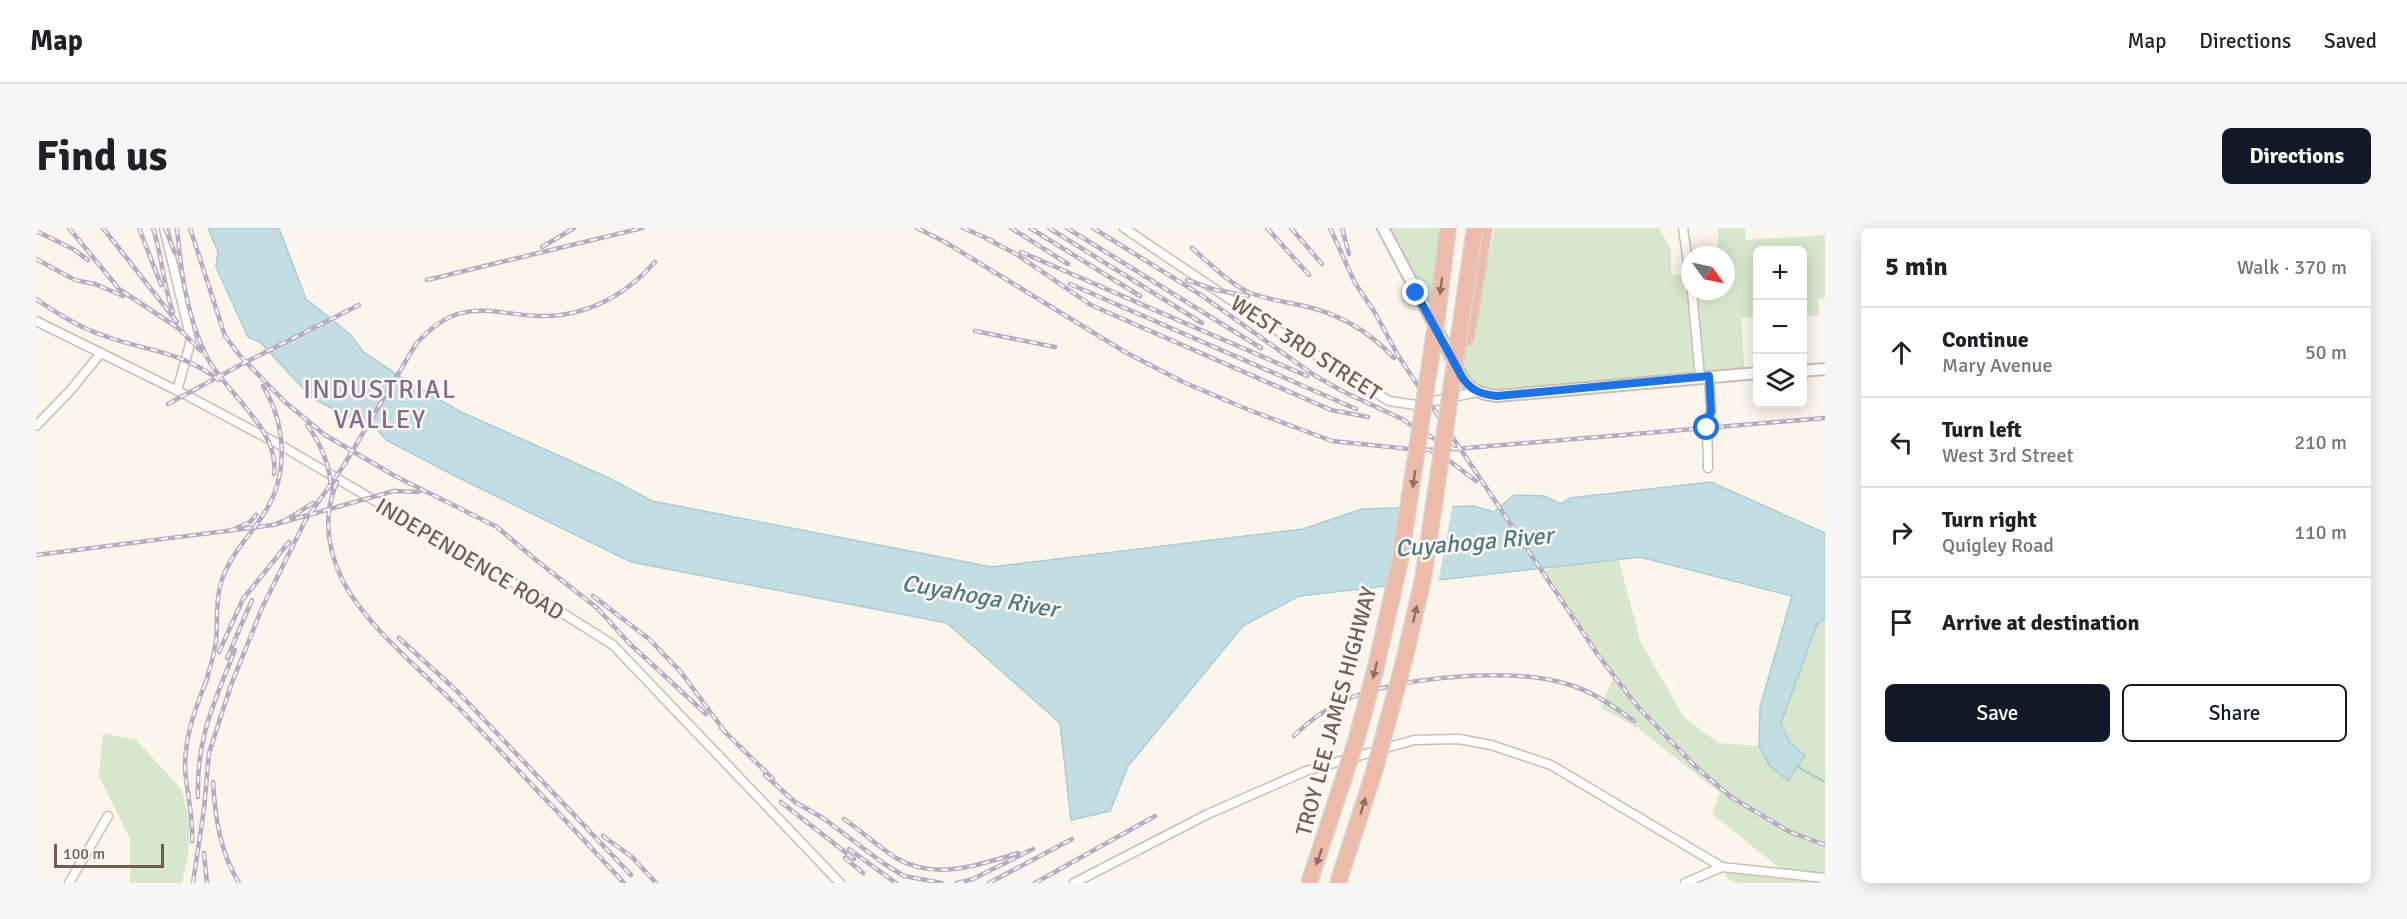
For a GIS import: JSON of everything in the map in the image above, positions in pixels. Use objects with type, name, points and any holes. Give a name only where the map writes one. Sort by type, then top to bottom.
[{"type":"highway","name":"TROY LEE JAMES HIGHWAY","points":[[1309,883],[1356,741],[1375,671],[1400,561],[1437,317],[1448,228]]},
{"type":"highway","points":[[1338,883],[1386,733],[1422,579],[1475,228]]},
{"type":"highway","points":[[1452,370],[1464,347],[1484,228]]},
{"type":"highway","points":[[1349,883],[1353,840]]},
{"type":"street","points":[[164,228],[191,340],[177,391]]},
{"type":"street","name":"WEST 3RD STREET","points":[[1124,228],[1250,313],[1389,401],[1416,405],[1477,392],[1497,396],[1753,374]]},
{"type":"street","points":[[1383,228],[1462,377],[1468,386],[1477,392]]},
{"type":"street","points":[[1683,228],[1686,246]]},
{"type":"street","points":[[1693,300],[1711,412],[1707,420],[1708,468]]},
{"type":"street","name":"INDEPENDENCE ROAD","points":[[36,321],[177,391],[329,473],[534,595],[613,645],[840,883]]},
{"type":"street","points":[[36,426],[69,392],[101,353]]},
{"type":"street","points":[[1807,371],[1825,369]]},
{"type":"street","points":[[1074,883],[1208,814],[1306,771],[1414,740],[1459,739],[1491,745],[1551,765],[1722,867],[1825,878]]},
{"type":"street","points":[[69,883],[108,816]]},
{"type":"street","points":[[1685,883],[1722,867]]},
{"type":"green space","points":[[1383,228],[1443,228],[1432,323]]},
{"type":"green space","points":[[1495,228],[1659,228],[1671,249],[1671,275],[1681,274],[1681,300],[1735,300],[1735,246],[1718,246],[1718,228],[1745,228],[1746,240],[1825,235],[1825,298],[1818,299],[1819,315],[1807,316],[1807,246],[1753,246],[1753,317],[1741,318],[1745,374],[1497,396],[1468,386],[1460,362],[1478,302]]},
{"type":"green space","points":[[1619,560],[1640,641],[1684,717],[1718,743],[1759,746],[1770,766],[1790,743],[1781,723],[1817,624],[1825,619],[1825,883],[1738,883],[1728,879],[1722,867],[1786,873],[1712,814],[1720,793],[1638,728],[1601,708],[1614,676],[1542,572],[1554,567]]},
{"type":"green space","points":[[103,733],[136,740],[182,790],[190,823],[188,856],[182,883],[130,883],[130,839],[99,776]]},
{"type":"water","name":"Cuyahoga River","points":[[208,228],[279,228],[306,299],[350,334],[363,352],[459,411],[611,479],[652,501],[992,567],[1303,529],[1362,509],[1474,506],[1494,512],[1514,495],[1544,496],[1561,504],[1570,498],[1711,482],[1825,533],[1825,619],[1817,624],[1781,723],[1790,743],[1805,755],[1788,781],[1770,766],[1759,746],[1760,707],[1792,596],[1640,557],[1299,596],[1243,626],[1128,766],[1110,811],[1071,820],[1060,723],[947,623],[631,562],[386,440],[376,428],[360,418],[350,418],[312,398],[260,342],[248,337],[216,267],[218,252]]},
{"type":"pier","points":[[1453,503],[1438,584],[1389,589],[1405,505]]},
{"type":"waterway","points":[[1796,766],[1825,782]]},
{"type":"railway","points":[[69,228],[119,289],[178,328],[201,351]]},
{"type":"railway","points":[[103,228],[177,322]]},
{"type":"railway","points":[[139,228],[161,285]]},
{"type":"railway","points":[[153,228],[173,312]]},
{"type":"railway","points":[[165,228],[175,253]]},
{"type":"railway","points":[[177,228],[186,294],[194,327],[216,371],[250,412],[269,442],[274,458],[274,474]]},
{"type":"railway","points":[[190,228],[225,336],[241,357],[285,402],[325,435],[395,476],[497,527],[597,608]]},
{"type":"railway","points":[[542,247],[574,228]]},
{"type":"railway","points":[[427,280],[642,228]]},
{"type":"railway","points":[[917,228],[945,242],[1125,352],[1183,382],[1332,441],[1419,450],[1455,449],[1825,418]]},
{"type":"railway","points":[[963,228],[993,241]]},
{"type":"railway","points":[[1011,228],[1068,264]]},
{"type":"railway","points":[[1030,228],[1140,296]]},
{"type":"railway","points":[[1049,228],[1202,323]]},
{"type":"railway","points":[[1067,228],[1261,348]]},
{"type":"railway","points":[[1093,228],[1201,295],[1314,375],[1402,419],[1453,448]]},
{"type":"railway","points":[[1267,228],[1309,275]]},
{"type":"railway","points":[[1291,228],[1322,264]]},
{"type":"railway","points":[[1330,228],[1355,283],[1374,311],[1399,357],[1598,655],[1637,706],[1695,766],[1731,797],[1790,832],[1825,845]]},
{"type":"railway","points":[[1342,228],[1349,254]]},
{"type":"railway","points":[[36,231],[73,249],[88,260]]},
{"type":"railway","points":[[987,239],[1016,254],[1091,305],[1331,410],[1368,417]]},
{"type":"railway","points":[[1192,248],[1225,277],[1246,291],[1266,298],[1314,308],[1340,318],[1374,339],[1394,358]]},
{"type":"railway","points":[[1021,252],[1307,376]]},
{"type":"railway","points":[[36,259],[75,280],[95,284],[123,296]]},
{"type":"railway","points":[[193,883],[204,809],[209,753],[231,685],[262,608],[305,521],[344,465],[416,344],[434,327],[451,316],[468,312],[485,311],[540,316],[561,315],[588,309],[624,290],[655,262]]},
{"type":"railway","points":[[1187,280],[1216,290],[1248,296]]},
{"type":"railway","points":[[1070,284],[1356,409]]},
{"type":"railway","points":[[36,299],[93,332],[176,357],[219,380]]},
{"type":"railway","points":[[168,404],[359,305]]},
{"type":"railway","points":[[975,331],[1055,347]]},
{"type":"railway","points":[[205,685],[215,647],[220,585],[227,568],[265,512],[278,482],[282,449],[280,433],[271,401],[263,386]]},
{"type":"railway","points":[[307,425],[324,455],[331,489]]},
{"type":"railway","points":[[1431,451],[1439,453],[1476,481]]},
{"type":"railway","points":[[337,482],[328,519],[330,543],[342,579],[364,613],[411,663],[458,707],[624,883]]},
{"type":"railway","points":[[313,503],[288,519],[273,525],[394,491],[419,492]]},
{"type":"railway","points":[[229,531],[250,522],[256,515]]},
{"type":"railway","points":[[36,555],[273,525]]},
{"type":"railway","points":[[219,652],[243,599],[289,542]]},
{"type":"railway","points":[[593,596],[649,639],[680,671],[726,733]]},
{"type":"railway","points":[[227,658],[252,600]]},
{"type":"railway","points":[[598,609],[629,643],[706,714]]},
{"type":"railway","points":[[399,638],[457,691],[631,875]]},
{"type":"railway","points":[[198,797],[198,776],[203,739],[235,650]]},
{"type":"railway","points":[[1294,736],[1322,713],[1355,696],[1403,684],[1461,676],[1519,676],[1567,684],[1594,695],[1634,721]]},
{"type":"railway","points":[[192,841],[185,755],[192,721],[208,677]]},
{"type":"railway","points":[[721,728],[773,779]]},
{"type":"railway","points":[[765,775],[795,802],[823,818],[904,876],[942,883]]},
{"type":"railway","points":[[213,782],[215,808],[223,847],[239,883]]},
{"type":"railway","points":[[781,802],[854,859]]},
{"type":"railway","points":[[1035,883],[1155,816]]},
{"type":"railway","points":[[844,819],[896,858],[926,869],[957,869],[1018,853]]},
{"type":"railway","points":[[603,836],[632,857],[656,883]]},
{"type":"railway","points":[[989,883],[1072,839]]},
{"type":"railway","points":[[849,849],[896,883]]},
{"type":"railway","points":[[957,883],[973,879],[1033,849]]},
{"type":"railway","points":[[204,853],[207,883]]},
{"type":"railway","points":[[845,858],[863,873]]},
{"type":"district","name":"INDUSTRIAL VALLEY","points":[[380,404]]},
{"type":"route","points":[[1416,293],[1462,377],[1468,386],[1477,392],[1497,396],[1709,376],[1711,412],[1707,420],[1707,428]]}]
